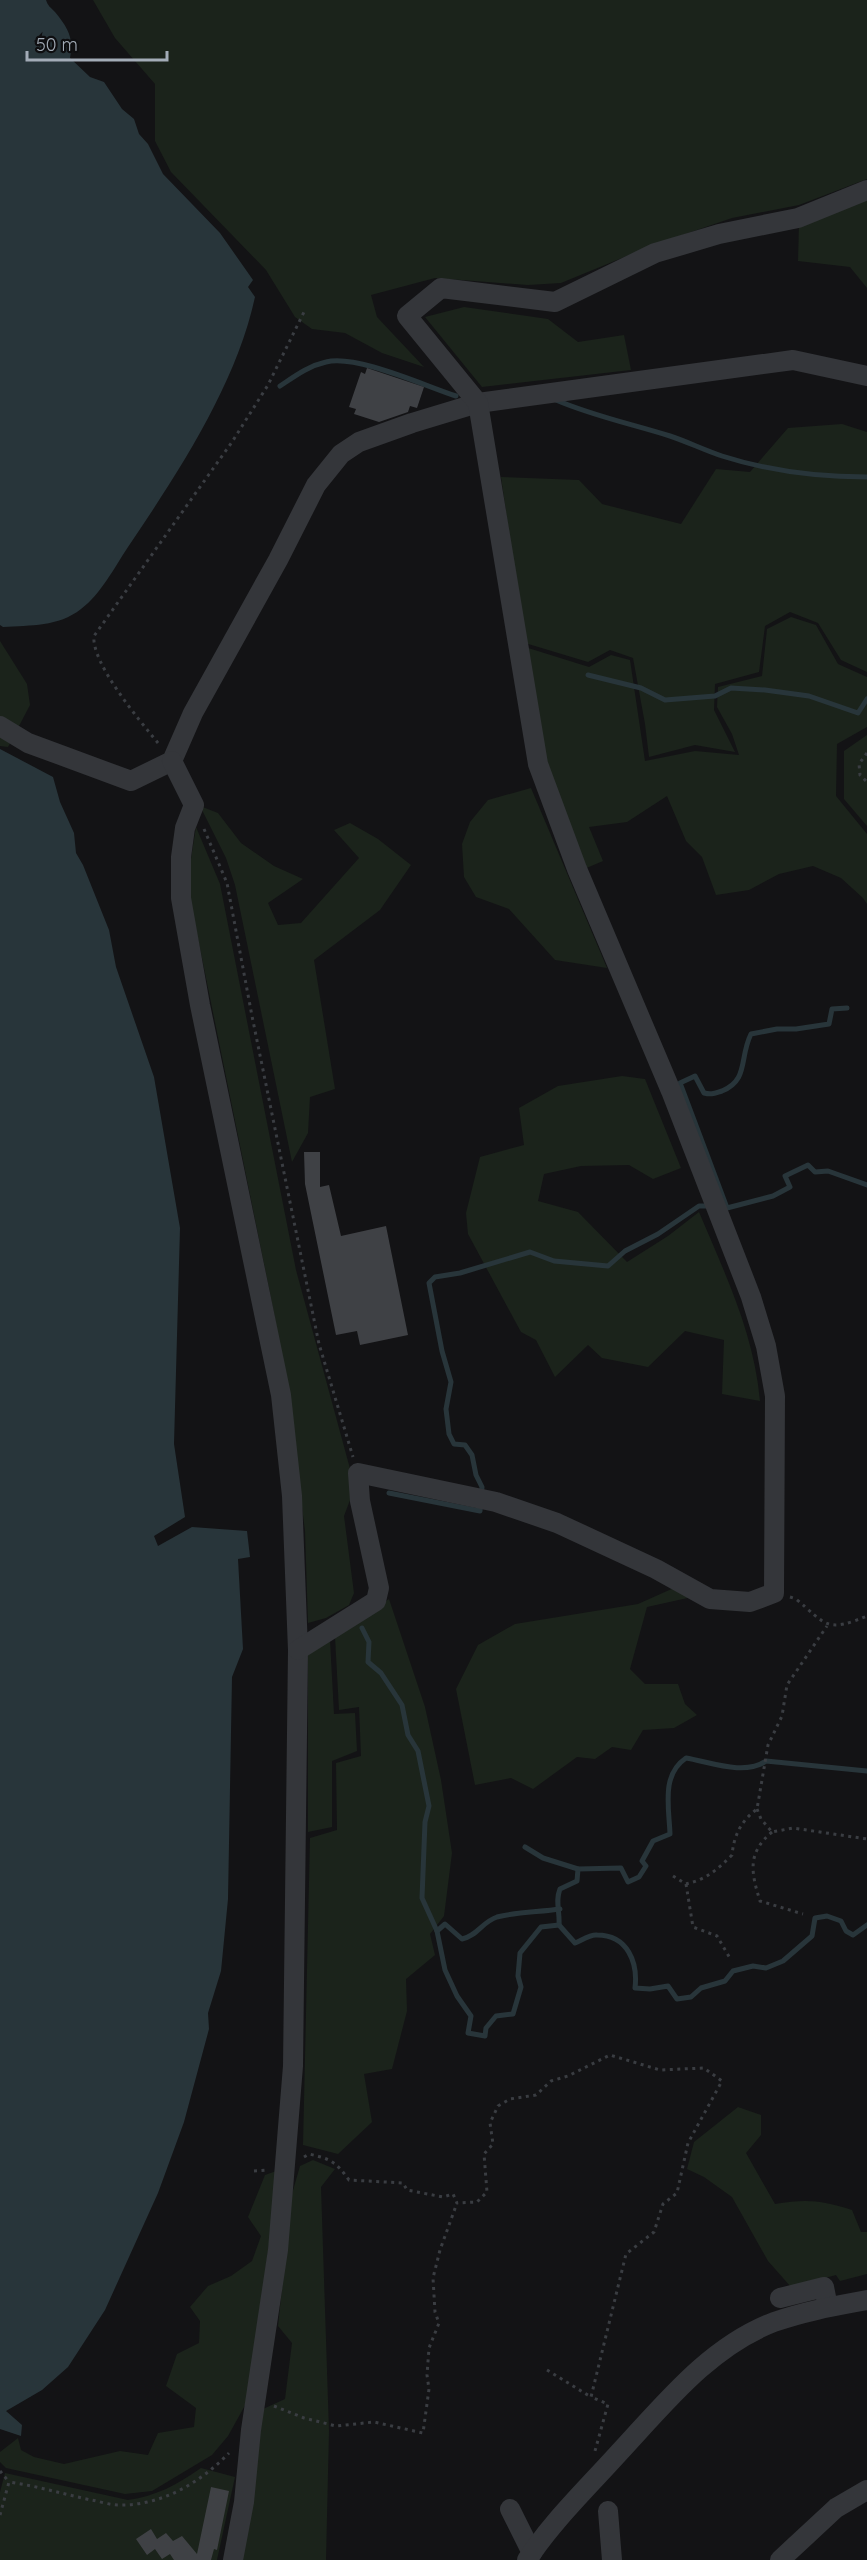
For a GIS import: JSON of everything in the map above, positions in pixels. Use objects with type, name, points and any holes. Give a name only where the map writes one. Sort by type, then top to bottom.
[{"type":"street","points":[[298,1650],[376,1601],[379,1588],[360,1501],[358,1473],[496,1502],[557,1523],[656,1569],[710,1599],[750,1602],[774,1593],[775,1396],[771,1367],[751,1297],[671,1091],[577,869],[538,764],[478,403],[407,316],[441,288],[555,302],[655,253],[719,234],[798,218],[867,190]]},
{"type":"street","points":[[0,726],[27,743],[131,781],[172,761],[193,713],[278,560],[316,485],[341,454],[359,442],[478,403],[793,360],[867,376]]},
{"type":"street","points":[[172,761],[194,805],[185,828],[181,857],[181,898],[200,1005],[281,1395],[292,1496],[298,1650],[293,2066],[278,2250],[233,2560]]},
{"type":"street","points":[[780,2298],[824,2288],[828,2307]]},
{"type":"street","points":[[530,2556],[559,2517],[682,2385],[709,2361],[736,2342],[772,2323],[828,2307],[867,2300]]},
{"type":"street","points":[[780,2560],[836,2508],[867,2490]]},
{"type":"street","points":[[510,2509],[530,2556]]},
{"type":"street","points":[[608,2511],[612,2560]]},
{"type":"path","points":[[172,761],[123,699],[93,646],[94,636],[232,442],[268,385],[304,312]]},
{"type":"path","points":[[867,753],[859,764],[860,775],[867,782]]},
{"type":"path","points":[[194,805],[227,883],[319,1344],[358,1473]]},
{"type":"path","points":[[774,1593],[796,1599],[827,1626],[843,1626],[867,1616]]},
{"type":"path","points":[[772,1832],[761,1819],[757,1809],[768,1745],[782,1716],[787,1685],[827,1626]]},
{"type":"path","points":[[673,1876],[686,1884],[699,1881],[714,1873],[732,1855],[734,1839],[746,1817],[757,1809]]},
{"type":"path","points":[[802,1914],[760,1901],[753,1880],[754,1853],[760,1842],[772,1832],[793,1828],[867,1839]]},
{"type":"path","points":[[686,1884],[693,1927],[717,1936],[731,1960]]},
{"type":"path","points":[[457,2203],[477,2202],[487,2192],[484,2154],[493,2144],[490,2123],[498,2106],[510,2099],[536,2095],[551,2081],[568,2076],[610,2055],[660,2070],[704,2068],[722,2081],[688,2143],[677,2193],[663,2204],[654,2232],[626,2254],[591,2397]]},
{"type":"path","points":[[255,2399],[304,2418],[336,2426],[374,2422],[423,2433],[429,2389],[427,2375],[429,2348],[439,2323],[435,2312],[433,2278],[440,2250],[457,2203],[453,2194],[443,2198],[407,2190],[403,2183],[349,2180],[338,2164],[309,2154],[285,2168]]},
{"type":"path","points":[[547,2370],[591,2397],[608,2404],[595,2449],[597,2476]]},
{"type":"path","points":[[0,2472],[9,2482],[33,2485],[117,2505],[151,2501],[180,2490],[212,2470],[251,2430]]},
{"type":"path","points":[[0,2515],[9,2482]]},
{"type":"shaded area","points":[[0,0],[46,0],[69,34],[70,58],[90,77],[104,82],[122,109],[134,119],[139,134],[148,144],[163,174],[220,233],[253,280],[248,287],[255,297],[246,330],[220,395],[185,459],[101,588],[81,609],[63,619],[44,624],[3,627],[0,625]]},
{"type":"shaded area","points":[[93,0],[867,0],[867,179],[799,205],[732,218],[656,244],[561,283],[528,285],[435,278],[371,295],[377,317],[424,367],[382,353],[345,333],[312,329],[295,317],[266,270],[171,172],[155,141],[155,84],[115,38]]},
{"type":"shaded area","points":[[867,200],[867,288],[850,267],[798,261],[799,224]]},
{"type":"shaded area","points":[[464,307],[548,319],[578,342],[624,335],[631,370],[482,387],[425,317]]},
{"type":"shaded area","points":[[842,424],[867,432],[867,672],[841,660],[818,623],[790,612],[765,626],[759,672],[715,684],[714,710],[735,752],[695,745],[649,757],[633,658],[610,650],[588,662],[525,643],[501,477],[579,480],[602,504],[681,524],[716,469],[750,472],[788,428]]},
{"type":"shaded area","points":[[791,617],[816,625],[838,664],[867,677],[867,727],[837,744],[836,796],[867,834],[867,904],[841,878],[813,866],[779,874],[749,890],[716,895],[702,857],[686,841],[667,796],[627,822],[589,827],[603,861],[584,869],[542,754],[525,647],[589,667],[611,655],[630,660],[645,761],[695,751],[739,755],[732,734],[717,707],[718,687],[762,676],[767,629]]},
{"type":"shaded area","points":[[0,641],[27,684],[30,705],[8,747],[0,746]]},
{"type":"shaded area","points":[[867,735],[867,826],[844,799],[844,751]]},
{"type":"shaded area","points":[[0,749],[53,777],[60,802],[74,833],[76,853],[109,930],[116,967],[154,1077],[180,1228],[174,1444],[185,1517],[154,1536],[158,1546],[192,1527],[247,1531],[250,1557],[238,1559],[243,1649],[232,1677],[228,1899],[221,1971],[208,2013],[209,2029],[184,2122],[158,2193],[105,2310],[68,2367],[42,2390],[6,2411],[22,2425],[21,2436],[0,2429]]},
{"type":"shaded area","points":[[531,788],[607,968],[555,960],[509,909],[476,897],[464,877],[462,844],[470,822],[488,800]]},
{"type":"shaded area","points":[[200,806],[218,813],[241,843],[274,866],[303,879],[268,903],[278,925],[301,923],[359,858],[334,830],[350,823],[378,839],[411,865],[380,910],[314,960],[335,1089],[310,1097],[308,1133],[292,1162],[235,885],[226,858]]},
{"type":"shaded area","points":[[196,827],[220,884],[296,1270],[355,1487],[344,1516],[354,1593],[349,1605],[326,1618],[308,1623],[305,1531],[289,1402],[274,1313],[191,904],[189,871]]},
{"type":"shaded area","points":[[622,1076],[645,1079],[681,1168],[653,1179],[629,1165],[581,1166],[544,1174],[538,1201],[578,1212],[627,1262],[668,1236],[699,1212],[745,1328],[757,1376],[760,1401],[722,1394],[724,1340],[685,1331],[648,1367],[602,1358],[588,1345],[555,1377],[536,1340],[521,1332],[468,1234],[466,1213],[480,1157],[524,1145],[519,1108],[558,1086]]},
{"type":"shaded area","points":[[676,1587],[692,1597],[647,1607],[630,1669],[645,1684],[678,1684],[685,1704],[697,1715],[674,1728],[643,1730],[631,1750],[612,1747],[595,1759],[577,1757],[533,1789],[511,1778],[475,1785],[456,1689],[478,1645],[515,1624],[638,1604]]},
{"type":"shaded area","points":[[389,1599],[425,1707],[441,1780],[452,1853],[444,1916],[430,1934],[435,1955],[406,1979],[407,2011],[392,2069],[364,2074],[372,2122],[338,2154],[303,2145],[310,1838],[337,1830],[336,1763],[361,1756],[359,1707],[339,1710],[335,1637]]},
{"type":"shaded area","points":[[330,1640],[334,1714],[355,1713],[357,1751],[332,1761],[332,1827],[308,1832],[308,1652]]},
{"type":"shaded area","points":[[738,2107],[761,2115],[761,2135],[746,2153],[775,2204],[813,2201],[852,2210],[861,2232],[867,2232],[867,2274],[840,2281],[836,2275],[791,2287],[768,2261],[732,2197],[704,2177],[687,2169],[694,2142]]},
{"type":"shaded area","points":[[313,2160],[335,2169],[321,2187],[329,2431],[326,2560],[240,2560],[263,2409],[285,2399],[292,2343],[278,2326],[292,2194],[300,2166]]},
{"type":"shaded area","points":[[279,2170],[248,2400],[228,2436],[212,2455],[152,2491],[125,2494],[6,2468],[0,2462],[0,2452],[18,2438],[21,2450],[34,2457],[64,2464],[120,2451],[148,2455],[158,2433],[194,2427],[196,2408],[166,2386],[177,2354],[199,2343],[200,2321],[190,2307],[208,2286],[231,2276],[252,2261],[261,2236],[248,2217],[265,2175]]},
{"type":"shaded area","points":[[201,2468],[235,2477],[217,2560],[0,2560],[0,2492],[5,2473],[128,2500],[166,2489]]},
{"type":"building","points":[[367,368],[424,387],[417,408],[410,406],[408,412],[379,422],[354,414],[356,409],[349,407],[361,372],[365,374]]},
{"type":"building","points":[[304,1152],[320,1152],[320,1187],[329,1185],[341,1236],[386,1226],[408,1335],[360,1345],[357,1331],[336,1335],[305,1184]]},
{"type":"building","points":[[211,2487],[229,2491],[217,2550],[214,2549],[211,2560],[174,2560],[170,2554],[162,2559],[155,2549],[147,2555],[136,2539],[151,2529],[157,2539],[166,2533],[173,2541],[182,2536],[197,2554]]},
{"type":"waterway","points":[[280,386],[313,366],[339,361],[372,367],[456,396]]},
{"type":"waterway","points":[[556,400],[670,436],[715,454],[758,466],[830,476],[867,477]]},
{"type":"waterway","points":[[588,675],[641,688],[665,700],[715,696],[731,688],[765,690],[809,696],[858,713],[867,699]]},
{"type":"waterway","points":[[727,1208],[680,1083],[695,1076],[704,1093],[722,1091],[731,1086],[740,1074],[751,1034],[829,1024],[832,1009],[847,1008]]},
{"type":"waterway","points":[[720,1207],[727,1208],[773,1196],[790,1187],[785,1176],[808,1165],[815,1172],[828,1171],[867,1185]]},
{"type":"waterway","points":[[389,1493],[480,1511],[482,1487],[476,1475],[472,1455],[465,1445],[454,1444],[449,1434],[446,1409],[451,1382],[442,1351],[429,1283],[435,1277],[460,1273],[530,1252],[554,1261],[608,1266],[625,1251],[658,1234],[699,1206],[711,1206]]},
{"type":"waterway","points":[[362,1628],[369,1642],[368,1662],[381,1673],[402,1705],[408,1735],[418,1751],[429,1806],[425,1822],[422,1898],[437,1931],[445,1970],[457,1996],[471,2016],[468,2033],[485,2036],[486,2028],[496,2016],[513,2014],[521,1987],[518,1976],[520,1953],[541,1927],[559,1925],[560,1889],[577,1881],[578,1869],[621,1868],[628,1882],[639,1877],[646,1866],[642,1861],[653,1841],[670,1834],[668,1803],[670,1782],[678,1765],[686,1758],[738,1768],[758,1765],[766,1761],[867,1771]]},
{"type":"waterway","points":[[525,1847],[543,1858],[578,1869]]},
{"type":"waterway","points":[[437,1931],[445,1924],[462,1939],[472,1935],[497,1917],[560,1909]]},
{"type":"waterway","points":[[559,1925],[575,1943],[595,1935],[608,1936],[616,1940],[629,1952],[635,1969],[635,1988],[650,1989],[668,1986],[677,1999],[691,1997],[701,1988],[725,1981],[733,1971],[753,1966],[766,1968],[783,1961],[812,1936],[815,1918],[827,1916],[841,1921],[846,1931],[853,1935],[867,1925]]}]
